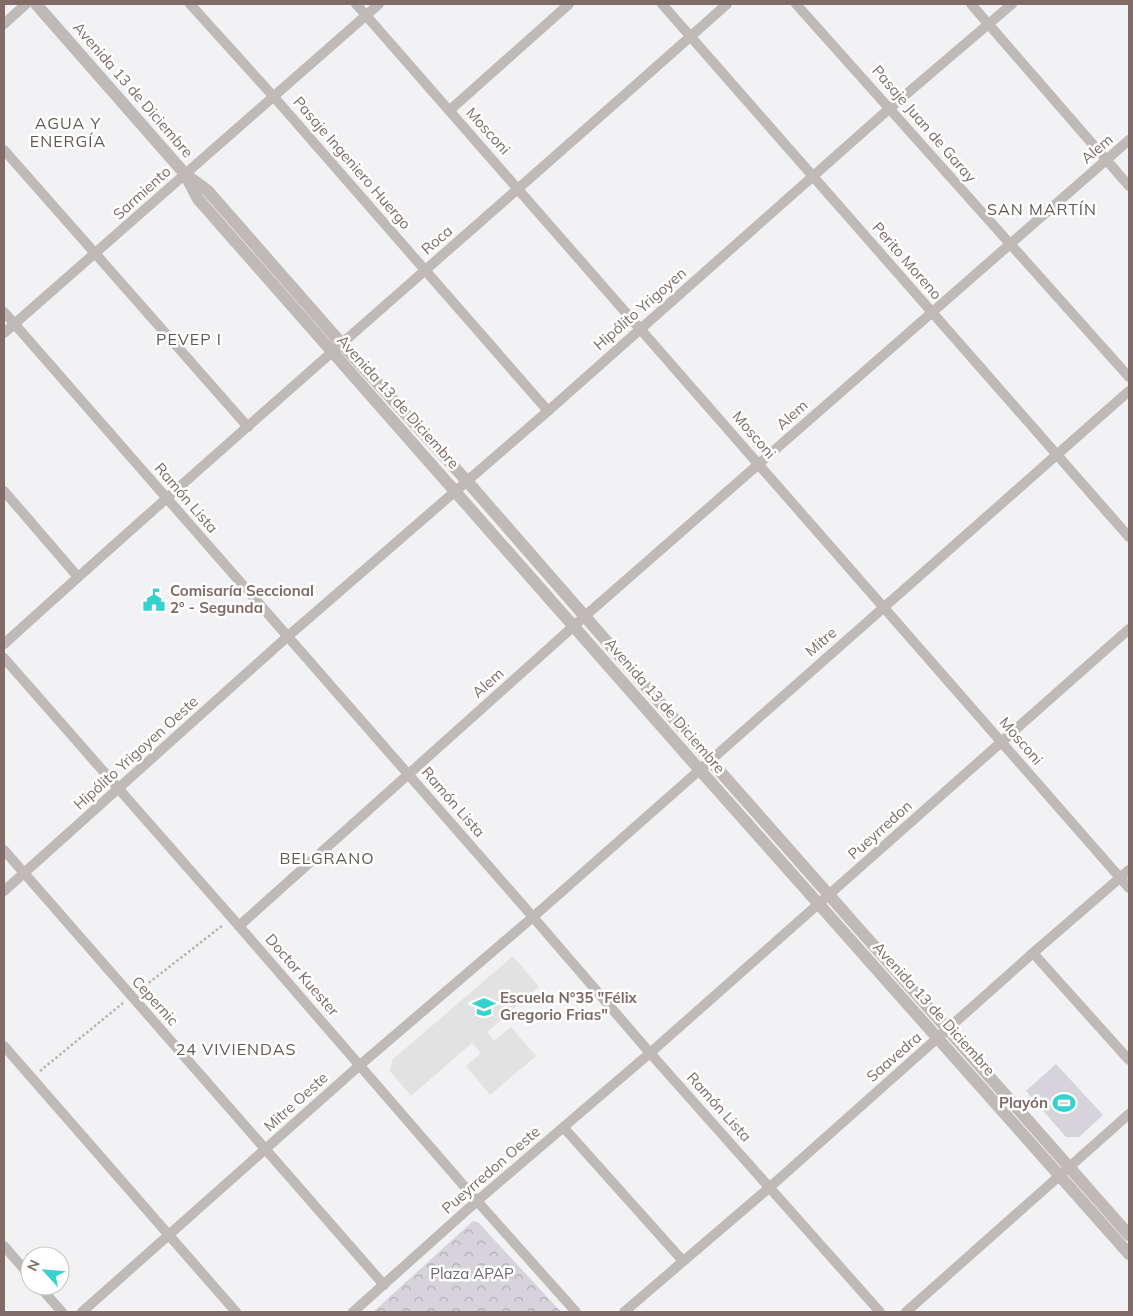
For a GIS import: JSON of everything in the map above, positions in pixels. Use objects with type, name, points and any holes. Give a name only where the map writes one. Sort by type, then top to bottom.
[{"type":"street","points":[[4,24],[26,4]]},
{"type":"street","name":"Avenida 13 de Diciembre","points":[[36,4],[185,174],[207,190],[341,343],[466,480],[829,895],[942,1033],[1065,1172],[1129,1254]]},
{"type":"street","name":"Pasaje Ingeniero Huergo","points":[[190,4],[274,97],[548,411]]},
{"type":"street","name":"Mosconi","points":[[356,4],[519,188],[1129,888]]},
{"type":"street","name":"Sarmiento","points":[[4,333],[379,4]]},
{"type":"street","points":[[450,110],[569,4]]},
{"type":"street","name":"Perito Moreno","points":[[662,4],[1129,537]]},
{"type":"street","name":"Roca","points":[[4,644],[341,343],[426,271],[727,4]]},
{"type":"street","name":"Pasaje Juan de Garay","points":[[796,4],[1129,377]]},
{"type":"street","points":[[971,4],[1129,186]]},
{"type":"street","name":"Hipólito Yrigoyen","points":[[287,637],[466,480],[548,411],[890,108],[1012,4]]},
{"type":"street","name":"Alem","points":[[235,922],[408,774],[585,616],[1129,140]]},
{"type":"street","points":[[4,150],[248,427]]},
{"type":"street","name":"Avenida 13 de Diciembre","points":[[185,174],[198,199],[331,352],[818,904],[942,1033]]},
{"type":"street","name":"Ramón Lista","points":[[4,312],[650,1053],[880,1312]]},
{"type":"street","name":"Mitre","points":[[533,917],[1129,391]]},
{"type":"street","points":[[4,491],[78,577]]},
{"type":"street","name":"Pueyrredon","points":[[650,1053],[1129,629]]},
{"type":"street","name":"Hipólito Yrigoyen Oeste","points":[[4,891],[287,637]]},
{"type":"street","name":"Doctor Kuester","points":[[4,658],[576,1312]]},
{"type":"street","name":"Cepernic","points":[[4,850],[384,1285]]},
{"type":"street","name":"Saavedra","points":[[624,1312],[770,1187],[942,1033],[1129,870]]},
{"type":"street","name":"Mitre Oeste","points":[[82,1312],[360,1065],[533,917]]},
{"type":"street","points":[[1033,953],[1129,1060]]},
{"type":"street","points":[[4,1046],[236,1312]]},
{"type":"street","name":"Pueyrredon Oeste","points":[[353,1312],[477,1201],[650,1053]]},
{"type":"street","points":[[906,1312],[1129,1114]]},
{"type":"street","points":[[564,1128],[683,1261]]},
{"type":"street","name":"Avenida 13 de Diciembre","points":[[1065,1172],[1129,1235]]},
{"type":"street","points":[[4,1246],[20,1264]]},
{"type":"street","points":[[48,1296],[62,1312]]},
{"type":"path","points":[[32,1078],[131,997],[235,922]]},
{"type":"shaded area","name":"Escuela N°35 \"Félix Gregorio Frias\"","points":[[513,956],[539,987],[487,1032],[494,1041],[511,1027],[536,1056],[490,1095],[466,1066],[481,1053],[472,1043],[411,1096],[390,1071],[392,1060]]},
{"type":"green space","name":"Playón","points":[[1056,1064],[1103,1115],[1079,1137],[1066,1137],[1026,1091]]},
{"type":"green space","name":"Plaza APAP","points":[[473,1221],[479,1223],[561,1312],[373,1312]]},
{"type":"place","name":"Comisaría Seccional 2º - Segunda","points":[[154,600]]},
{"type":"place","name":"Escuela N°35 \"Félix Gregorio Frias\"","points":[[484,1007]]},
{"type":"place","name":"Playón","points":[[1064,1103]]},
{"type":"district","name":"AGUA Y ENERGÍA","points":[[68,132]]},
{"type":"district","name":"SAN MARTÍN","points":[[1042,209]]},
{"type":"district","name":"PEVEP I","points":[[189,339]]},
{"type":"district","name":"BELGRANO","points":[[327,858]]},
{"type":"district","name":"24 VIVIENDAS","points":[[236,1049]]}]
